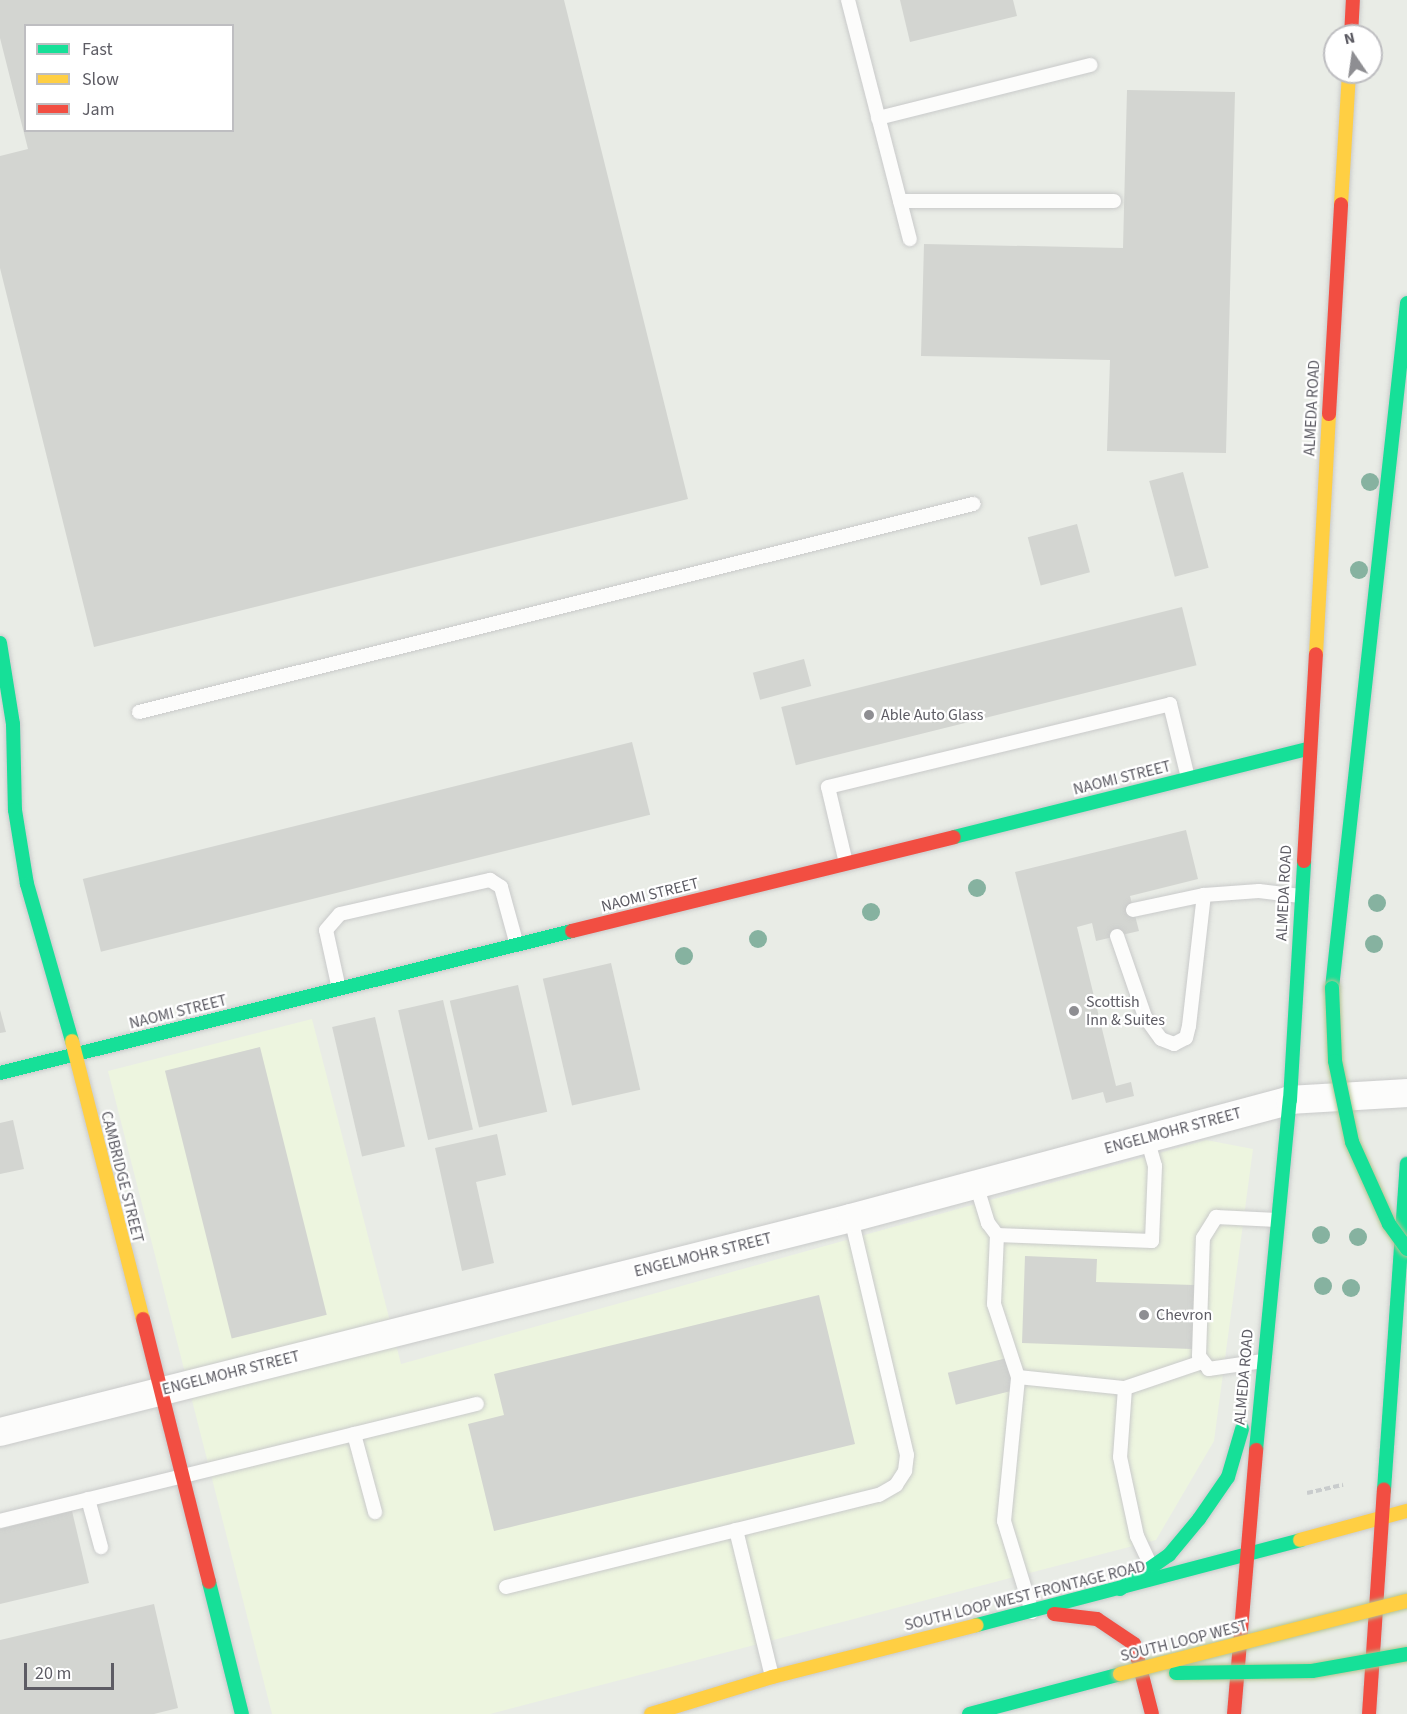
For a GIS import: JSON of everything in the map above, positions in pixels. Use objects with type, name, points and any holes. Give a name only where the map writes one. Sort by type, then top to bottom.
[{"type":"main road","points":[[1352,24],[1353,0]]},
{"type":"main road","name":"ALMEDA ROAD","points":[[1234,1714],[1245,1555],[1290,1100],[1308,749],[1348,84]]},
{"type":"main road","points":[[1407,303],[1332,988],[1335,1061],[1352,1142],[1389,1224],[1407,1249]]},
{"type":"main road","name":"CAMBRIDGE STREET","points":[[0,643],[13,724],[15,810],[27,884],[76,1054],[158,1392],[242,1714]]},
{"type":"main road","name":"NAOMI STREET","points":[[0,1073],[1308,749]]},
{"type":"main road","points":[[1370,1714],[1407,1164]]},
{"type":"main road","points":[[1120,1589],[1169,1555],[1228,1477],[1263,1361]]},
{"type":"main road","name":"SOUTH LOOP WEST FRONTAGE ROAD","points":[[651,1714],[772,1677],[1120,1589],[1407,1511]]},
{"type":"main road","name":"SOUTH LOOP WEST","points":[[969,1714],[1407,1601]]},
{"type":"main road","points":[[1032,1612],[1097,1619],[1134,1644],[1152,1714]]},
{"type":"main road","points":[[1120,1674],[1312,1671],[1407,1654]]},
{"type":"street","name":"ENGELMOHR STREET","points":[[0,1431],[851,1218],[1290,1100],[1407,1093]]},
{"type":"lane","points":[[848,0],[910,239]]},
{"type":"lane","points":[[878,118],[1091,65]]},
{"type":"lane","points":[[900,201],[1113,201]]},
{"type":"lane","points":[[139,712],[973,504]]},
{"type":"lane","points":[[846,863],[828,787],[1170,704],[1188,778]]},
{"type":"lane","points":[[339,989],[326,930],[340,914],[490,880],[501,887],[518,945]]},
{"type":"lane","points":[[1133,910],[1204,896],[1258,891],[1300,896]]},
{"type":"lane","points":[[1117,936],[1144,1017],[1161,1039],[1174,1044],[1186,1038],[1189,1026],[1204,896]]},
{"type":"lane","points":[[997,1235],[1152,1241],[1155,1166],[1147,1138]]},
{"type":"lane","points":[[976,1184],[988,1223],[997,1235],[994,1304],[1018,1377],[1004,1521],[1032,1612]]},
{"type":"lane","points":[[1263,1361],[1209,1369],[1202,1362],[1199,1356],[1202,1250],[1207,1226],[1216,1217],[1277,1220]]},
{"type":"lane","points":[[506,1587],[879,1495],[896,1485],[904,1471],[907,1455],[851,1218]]},
{"type":"lane","points":[[1018,1377],[1125,1388],[1202,1362]]},
{"type":"lane","points":[[1125,1388],[1120,1457],[1137,1536],[1151,1566]]},
{"type":"lane","points":[[0,1521],[477,1404]]},
{"type":"lane","points":[[354,1434],[375,1512]]},
{"type":"lane","points":[[88,1499],[101,1547]]},
{"type":"lane","points":[[736,1530],[772,1677]]},
{"type":"path","points":[[1307,1494],[1342,1485]]},
{"type":"shaded area","points":[[312,1019],[401,1364],[1206,1140],[1253,1149],[1214,1441],[1156,1540],[490,1714],[272,1714],[108,1071]]},
{"type":"building","points":[[0,0],[564,0],[688,499],[94,647],[0,268],[0,156],[28,149],[0,38]]},
{"type":"building","points":[[900,0],[1013,0],[1017,16],[910,42]]},
{"type":"building","points":[[1127,90],[1235,92],[1226,453],[1107,451],[1110,360],[921,356],[924,244],[1123,248]]},
{"type":"building","points":[[1183,472],[1209,568],[1175,577],[1149,481]]},
{"type":"building","points":[[1077,524],[1090,572],[1041,585],[1028,537]]},
{"type":"building","points":[[1182,607],[1197,665],[796,765],[781,707]]},
{"type":"building","points":[[804,659],[811,686],[760,700],[753,673]]},
{"type":"building","points":[[632,742],[650,815],[101,952],[83,879]]},
{"type":"building","name":"Scottish Inn & Suites","points":[[1186,830],[1198,879],[1130,896],[1139,931],[1096,941],[1092,923],[1077,927],[1116,1086],[1131,1082],[1134,1096],[1106,1103],[1103,1092],[1072,1100],[1015,872]]},
{"type":"building","points":[[611,963],[640,1090],[572,1105],[543,979]]},
{"type":"building","points":[[518,985],[547,1112],[479,1127],[450,1001]]},
{"type":"building","points":[[443,1000],[473,1130],[428,1140],[398,1010]]},
{"type":"building","points":[[0,1010],[6,1032],[0,1033]]},
{"type":"building","points":[[375,1017],[405,1147],[362,1156],[332,1027]]},
{"type":"building","points":[[260,1047],[327,1315],[232,1339],[165,1071]]},
{"type":"building","points":[[13,1120],[24,1169],[0,1174],[0,1123]]},
{"type":"building","points":[[497,1134],[506,1175],[476,1182],[494,1263],[462,1271],[435,1148]]},
{"type":"building","points":[[1025,1256],[1097,1259],[1096,1282],[1194,1285],[1192,1349],[1022,1343]]},
{"type":"building","points":[[819,1295],[855,1444],[494,1531],[468,1424],[504,1415],[494,1374]]},
{"type":"building","points":[[1007,1358],[1015,1390],[956,1405],[948,1373]]},
{"type":"building","points":[[72,1511],[89,1583],[0,1604],[0,1529]]},
{"type":"building","points":[[154,1604],[178,1708],[154,1714],[0,1714],[0,1640]]},
{"type":"traffic: fast","points":[[1332,988],[1407,303]]},
{"type":"traffic: fast","points":[[0,643],[13,724],[15,810],[27,884],[72,1041]]},
{"type":"traffic: fast","points":[[954,837],[1308,749]]},
{"type":"traffic: fast","points":[[1256,1450],[1290,1100],[1304,861]]},
{"type":"traffic: fast","points":[[0,1073],[572,931]]},
{"type":"traffic: fast","points":[[1332,988],[1335,1061],[1352,1142],[1389,1224],[1407,1249]]},
{"type":"traffic: fast","points":[[1384,1490],[1407,1164]]},
{"type":"traffic: fast","points":[[1120,1589],[1169,1555],[1199,1519],[1228,1477],[1242,1429]]},
{"type":"traffic: fast","points":[[977,1625],[1300,1540]]},
{"type":"traffic: fast","points":[[209,1582],[242,1714]]},
{"type":"traffic: fast","points":[[1176,1673],[1312,1671],[1407,1654]]},
{"type":"traffic: fast","points":[[969,1714],[1120,1674]]},
{"type":"traffic: slow","points":[[1341,204],[1348,84]]},
{"type":"traffic: slow","points":[[1316,654],[1329,414]]},
{"type":"traffic: slow","points":[[72,1041],[143,1319]]},
{"type":"traffic: slow","points":[[1300,1540],[1407,1511]]},
{"type":"traffic: slow","points":[[1120,1674],[1407,1601]]},
{"type":"traffic: slow","points":[[651,1714],[772,1677],[977,1625]]},
{"type":"traffic: jam","points":[[1352,24],[1353,0]]},
{"type":"traffic: jam","points":[[1329,414],[1341,204]]},
{"type":"traffic: jam","points":[[1304,861],[1316,654]]},
{"type":"traffic: jam","points":[[572,931],[954,837]]},
{"type":"traffic: jam","points":[[143,1319],[209,1582]]},
{"type":"traffic: jam","points":[[1234,1714],[1256,1450]]},
{"type":"traffic: jam","points":[[1369,1714],[1384,1490]]},
{"type":"traffic: jam","points":[[1054,1614],[1097,1619],[1134,1644],[1152,1714]]},
{"type":"place","name":"Able Auto Glass","points":[[869,715]]},
{"type":"place","name":"Scottish Inn & Suites","points":[[1074,1011]]},
{"type":"place","name":"Chevron","points":[[1144,1315]]}]
